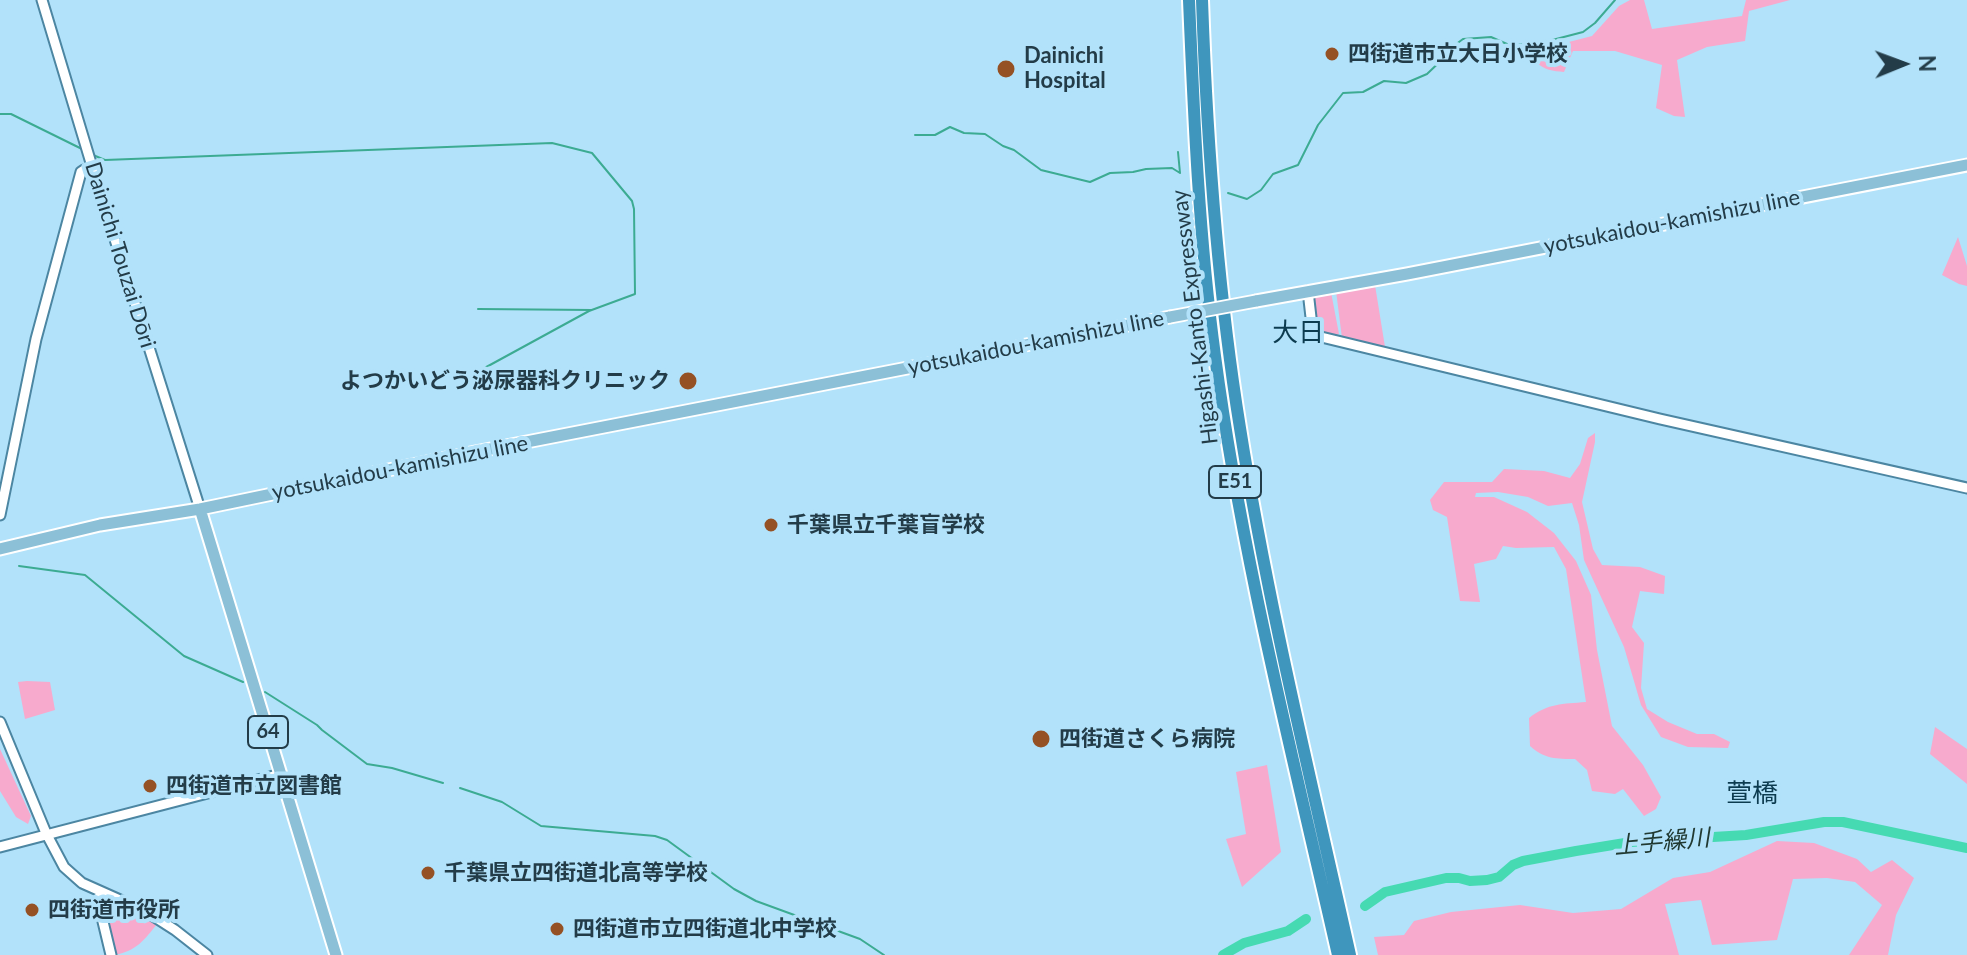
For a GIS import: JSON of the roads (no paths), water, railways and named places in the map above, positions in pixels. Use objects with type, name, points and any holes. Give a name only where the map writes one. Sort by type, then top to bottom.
[{"type":"highway","name":"Higashi-Kanto Expressway","points":[[1189,0],[1199,196],[1215,357],[1226,429],[1259,609],[1338,955]]},
{"type":"highway","name":"Higashi-Kanto Expressway","points":[[1202,0],[1219,276],[1239,427],[1281,648],[1350,955]]},
{"type":"main road","name":"yotsukaidou-kamishizu line","points":[[0,549],[100,525],[200,509],[475,452],[1967,165]]},
{"type":"main road","name":"64","points":[[200,509],[336,955]]},
{"type":"street","name":"Dainichi Touzai Dōri","points":[[42,0],[200,509]]},
{"type":"street","points":[[0,515],[36,339],[81,172],[94,173]]},
{"type":"street","points":[[1308,291],[1313,335],[1646,416],[1967,488]]},
{"type":"street","points":[[0,722],[46,833],[57,856],[71,874],[82,883],[147,912],[207,955]]},
{"type":"street","points":[[0,847],[281,774]]},
{"type":"street","points":[[100,891],[99,905],[111,955]]},
{"type":"waterway","points":[[1228,193],[1247,199],[1261,190],[1273,174],[1298,165],[1318,125],[1343,93],[1363,92],[1384,81],[1406,83],[1427,74],[1463,39],[1491,37],[1507,44],[1533,45],[1583,32],[1615,0]]},
{"type":"waterway","points":[[0,114],[11,114],[84,150]]},
{"type":"waterway","points":[[915,135],[935,135],[950,127],[964,133],[985,134],[1041,170],[1090,182],[1110,173],[1146,169],[1172,168],[1180,173],[1178,152]]},
{"type":"waterway","points":[[93,155],[105,160],[552,143],[592,153],[632,201],[635,294],[589,311],[479,371]]},
{"type":"waterway","points":[[478,309],[592,310]]},
{"type":"waterway","points":[[19,566],[85,575],[184,656],[243,682]]},
{"type":"waterway","points":[[265,692],[317,725],[367,764],[443,783]]},
{"type":"waterway","points":[[460,788],[502,802],[541,826],[655,836],[667,840],[734,889],[756,901],[860,939],[884,955]]},
{"type":"waterway","name":"上手繰川","points":[[1365,906],[1385,892],[1446,878],[1487,880],[1499,877],[1523,861],[1576,851],[1631,842],[1746,835],[1824,822],[1843,822],[1967,848]]},
{"type":"waterway","name":"上手繰川","points":[[1223,955],[1244,943],[1288,931],[1306,919]]},
{"type":"place","name":"四街道市立大日小学校","points":[[1332,54]]},
{"type":"place","name":"Dainichi Hospital","points":[[1006,69]]},
{"type":"place","name":"よつかいどう泌尿器科クリニック","points":[[688,381]]},
{"type":"place","name":"千葉県立千葉盲学校","points":[[771,525]]},
{"type":"place","name":"四街道さくら病院","points":[[1041,739]]},
{"type":"place","name":"四街道市立図書館","points":[[150,786]]},
{"type":"place","name":"千葉県立四街道北高等学校","points":[[428,873]]},
{"type":"place","name":"四街道市役所","points":[[32,910]]},
{"type":"place","name":"四街道市立四街道北中学校","points":[[557,929]]},
{"type":"district","name":"大日","points":[[1298,333]]},
{"type":"district","name":"萱橋","points":[[1752,794]]}]
